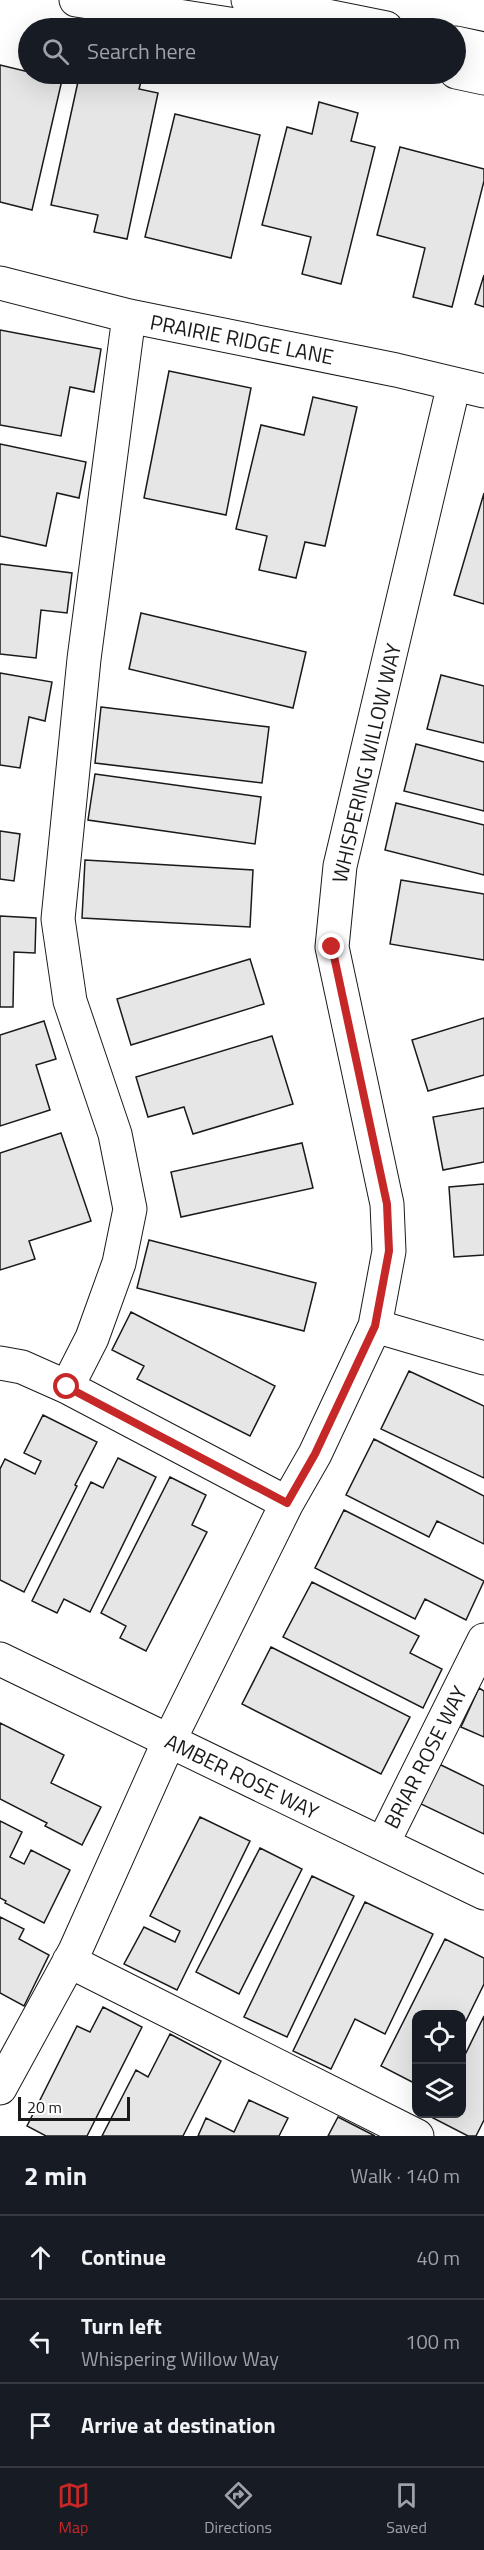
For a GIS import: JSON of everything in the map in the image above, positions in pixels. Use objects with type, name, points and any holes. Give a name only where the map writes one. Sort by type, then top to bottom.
[{"type":"street","points":[[76,0],[190,18]]},
{"type":"street","points":[[248,0],[290,12],[326,18]]},
{"type":"street","points":[[466,45],[484,49]]},
{"type":"street","points":[[466,74],[484,78]]},
{"type":"street","name":"PRAIRIE RIDGE LANE","points":[[0,283],[129,316],[469,388]]},
{"type":"street","points":[[67,1387],[92,1338],[119,1263],[130,1209],[115,1134],[70,1001],[58,920],[84,659],[129,316]]},
{"type":"street","name":"WHISPERING WILLOW WAY","points":[[0,2088],[69,1961],[169,1741],[287,1503],[315,1454],[375,1326],[389,1251],[387,1204],[332,947],[340,866],[469,388]]},
{"type":"street","points":[[375,1326],[484,1358]]},
{"type":"street","points":[[0,1363],[22,1366],[67,1387],[287,1503]]},
{"type":"street","name":"BRIAR ROSE WAY","points":[[382,1843],[484,1640]]},
{"type":"street","name":"AMBER ROSE WAY","points":[[0,1659],[484,1893]]},
{"type":"street","points":[[69,1961],[417,2136]]},
{"type":"building","points":[[0,65],[18,69],[18,84],[61,84],[32,210],[0,202]]},
{"type":"building","points":[[77,84],[140,84],[139,89],[158,93],[127,239],[94,232],[98,215],[51,205]]},
{"type":"building","points":[[319,102],[358,113],[351,141],[375,147],[341,284],[302,274],[311,237],[262,225],[287,127],[312,134]]},
{"type":"building","points":[[175,114],[260,135],[231,258],[145,237]]},
{"type":"building","points":[[400,147],[484,169],[484,181],[452,307],[413,297],[425,248],[377,235]]},
{"type":"building","points":[[484,275],[484,307],[475,304]]},
{"type":"building","points":[[0,330],[101,349],[94,392],[70,387],[61,436],[0,425]]},
{"type":"building","points":[[169,371],[251,388],[226,515],[144,498]]},
{"type":"building","points":[[313,397],[357,407],[325,546],[305,542],[296,578],[259,570],[267,536],[236,529],[261,425],[304,435]]},
{"type":"building","points":[[0,444],[86,462],[79,498],[57,493],[46,546],[0,536]]},
{"type":"building","points":[[484,493],[484,604],[454,595]]},
{"type":"building","points":[[0,564],[72,573],[67,613],[41,610],[36,658],[0,654]]},
{"type":"building","points":[[141,613],[306,652],[293,708],[129,669]]},
{"type":"building","points":[[0,673],[52,682],[45,721],[29,717],[20,768],[0,765]]},
{"type":"building","points":[[441,675],[484,686],[484,743],[427,729]]},
{"type":"building","points":[[101,707],[269,727],[262,783],[95,763]]},
{"type":"building","points":[[416,744],[484,762],[484,811],[404,791]]},
{"type":"building","points":[[95,774],[261,797],[255,844],[88,820]]},
{"type":"building","points":[[396,803],[484,825],[484,875],[385,850]]},
{"type":"building","points":[[0,831],[20,834],[14,881],[0,879]]},
{"type":"building","points":[[85,860],[253,870],[250,927],[82,918]]},
{"type":"building","points":[[401,880],[484,894],[484,960],[390,944]]},
{"type":"building","points":[[0,916],[36,918],[35,953],[14,952],[13,1007],[0,1007]]},
{"type":"building","points":[[250,959],[264,1004],[131,1045],[117,999]]},
{"type":"building","points":[[484,1018],[484,1075],[428,1091],[412,1040]]},
{"type":"building","points":[[44,1021],[56,1059],[36,1065],[50,1110],[0,1126],[0,1035]]},
{"type":"building","points":[[272,1036],[293,1104],[193,1134],[184,1107],[148,1117],[136,1077]]},
{"type":"building","points":[[484,1108],[484,1162],[443,1170],[433,1117]]},
{"type":"building","points":[[61,1133],[91,1221],[29,1241],[35,1259],[0,1270],[0,1153]]},
{"type":"building","points":[[302,1143],[313,1188],[181,1217],[171,1172]]},
{"type":"building","points":[[484,1184],[484,1255],[454,1257],[449,1187]]},
{"type":"building","points":[[149,1240],[316,1283],[304,1331],[137,1288]]},
{"type":"building","points":[[131,1312],[275,1386],[250,1436],[137,1379],[144,1366],[112,1350]]},
{"type":"building","points":[[409,1371],[484,1406],[484,1478],[381,1429]]},
{"type":"building","points":[[43,1415],[97,1442],[24,1592],[0,1580],[0,1469],[5,1459],[35,1474],[41,1461],[24,1453]]},
{"type":"building","points":[[374,1439],[484,1496],[484,1544],[437,1521],[429,1537],[346,1495]]},
{"type":"building","points":[[118,1458],[156,1477],[90,1612],[64,1599],[57,1613],[32,1601],[91,1482],[103,1488]]},
{"type":"building","points":[[170,1477],[206,1495],[192,1525],[207,1532],[146,1651],[120,1638],[126,1626],[101,1613]]},
{"type":"building","points":[[344,1510],[484,1581],[466,1620],[425,1599],[415,1619],[315,1568]]},
{"type":"building","points":[[312,1582],[419,1636],[410,1653],[442,1669],[423,1708],[283,1637]]},
{"type":"building","points":[[271,1647],[410,1717],[381,1774],[242,1704]]},
{"type":"building","points":[[479,1688],[484,1691],[484,1737],[461,1727]]},
{"type":"building","points":[[0,1723],[64,1755],[51,1783],[101,1807],[82,1845],[45,1826],[47,1823],[0,1799]]},
{"type":"building","points":[[439,1764],[484,1786],[484,1834],[421,1804]]},
{"type":"building","points":[[200,1817],[250,1841],[177,1990],[124,1964],[144,1927],[175,1942],[180,1931],[150,1916]]},
{"type":"building","points":[[0,1821],[22,1832],[10,1857],[24,1864],[31,1850],[70,1870],[44,1923],[5,1903],[6,1901],[0,1898]]},
{"type":"building","points":[[260,1848],[302,1869],[239,1994],[196,1972]]},
{"type":"building","points":[[312,1876],[354,1896],[287,2037],[244,2017]]},
{"type":"building","points":[[365,1902],[433,1934],[385,2034],[355,2019],[331,2069],[293,2051]]},
{"type":"building","points":[[0,1917],[24,1929],[19,1939],[49,1955],[24,2006],[0,1993]]},
{"type":"building","points":[[445,1939],[484,1958],[484,1984],[466,2021],[466,2010],[412,2010],[412,2082],[381,2066]]},
{"type":"building","points":[[103,2007],[142,2027],[87,2136],[46,2136],[27,2126],[77,2026],[90,2032]]},
{"type":"building","points":[[484,2016],[484,2120],[476,2136],[468,2136],[433,2118],[466,2118],[466,2053]]},
{"type":"building","points":[[170,2034],[221,2061],[183,2136],[102,2136],[136,2070],[148,2077]]},
{"type":"building","points":[[249,2100],[288,2118],[279,2136],[198,2136],[206,2118],[234,2132]]},
{"type":"building","points":[[338,2117],[375,2136],[328,2136]]},
{"type":"route","points":[[67,1387],[287,1503],[315,1454],[375,1326],[389,1251],[387,1204],[368,1106],[332,947]]}]
